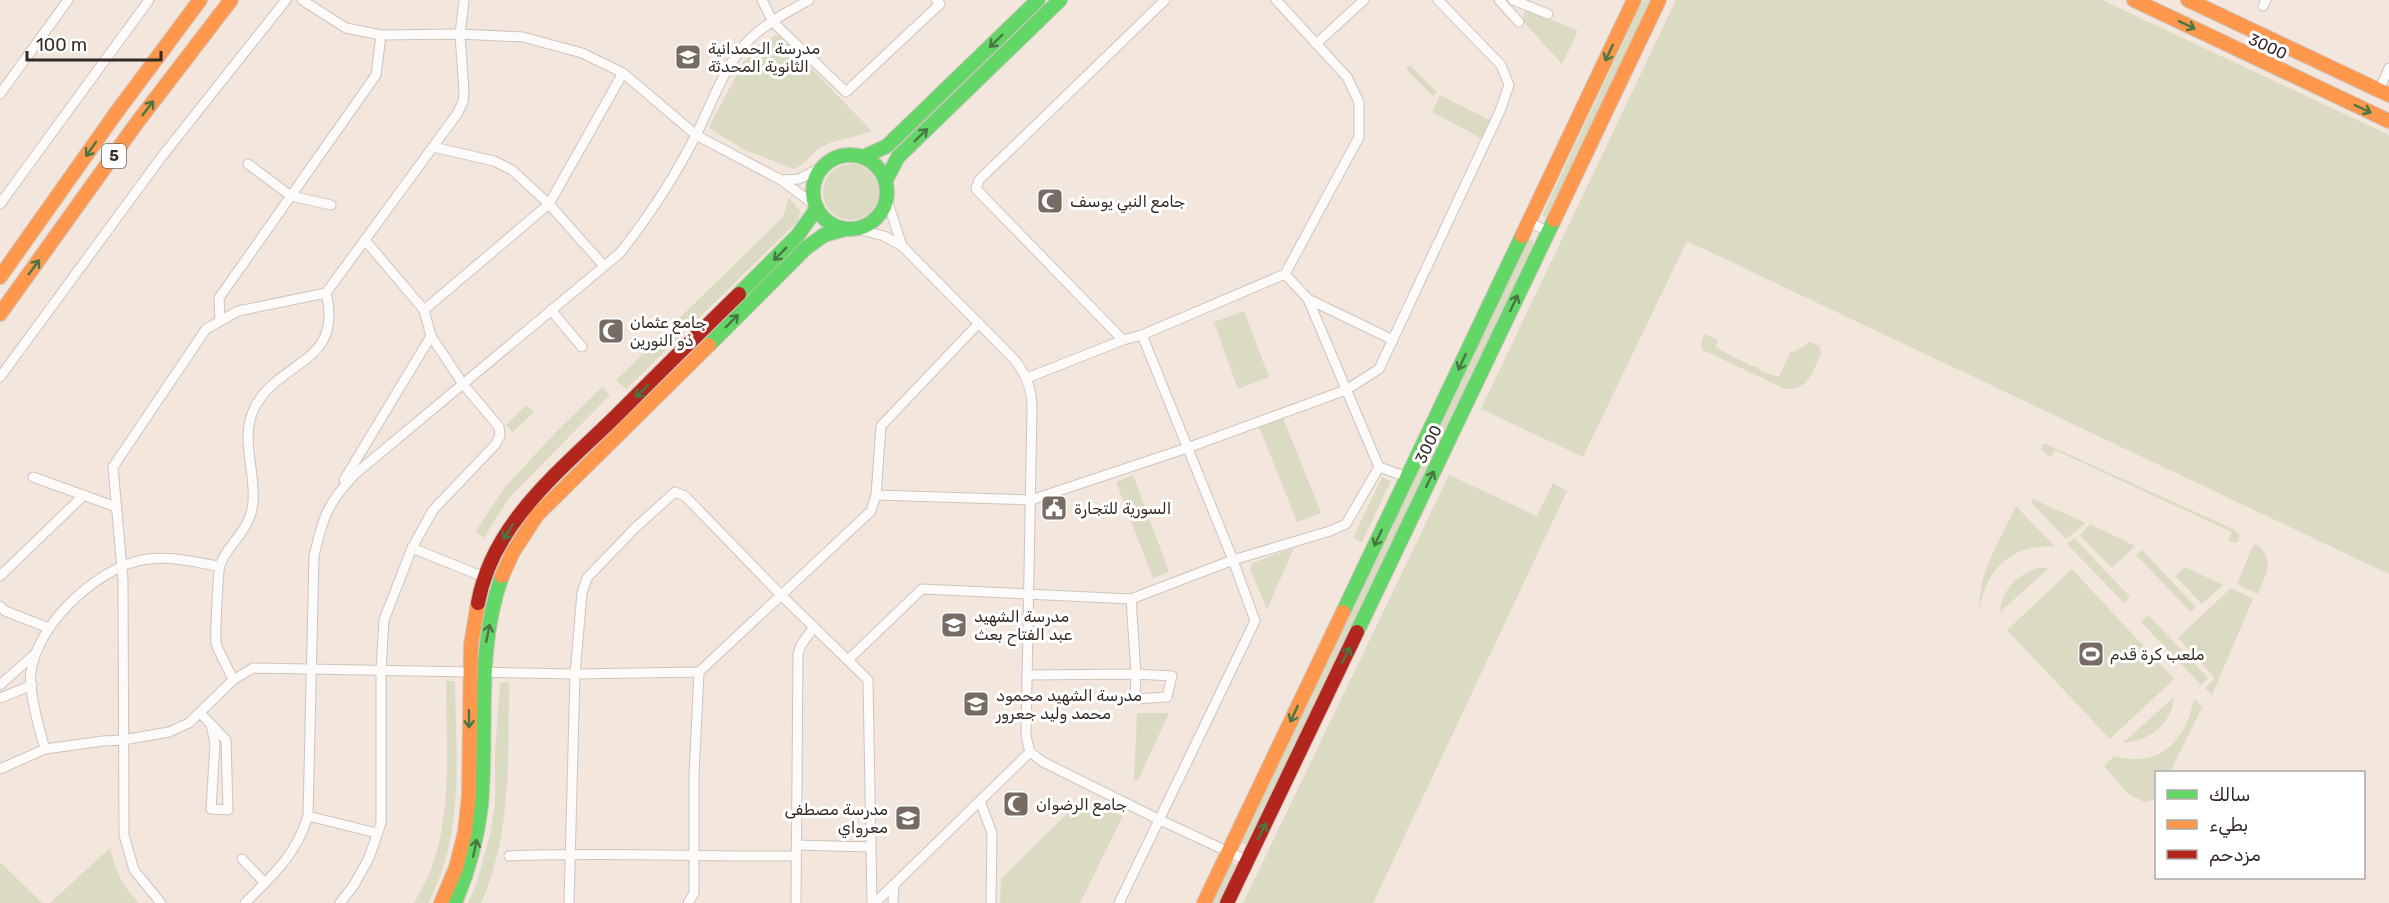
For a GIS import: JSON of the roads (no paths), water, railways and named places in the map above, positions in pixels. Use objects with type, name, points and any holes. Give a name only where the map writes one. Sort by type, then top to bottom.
[{"type":"main road","name":"5","points":[[0,277],[116,113],[200,0]]},
{"type":"main road","name":"5","points":[[0,314],[136,124],[231,0]]},
{"type":"main road","points":[[851,229],[828,222],[816,206],[813,185],[822,167],[841,155],[863,156],[887,146],[1038,0]]},
{"type":"main road","points":[[886,180],[898,157],[1060,0]]},
{"type":"main road","name":"3000","points":[[1204,903],[1634,0]]},
{"type":"main road","name":"3000","points":[[1227,903],[1659,0]]},
{"type":"main road","name":"3000","points":[[2134,0],[2389,121]]},
{"type":"main road","points":[[2188,0],[2384,93]]},
{"type":"main road","points":[[455,903],[472,858],[479,826],[482,795],[486,642],[494,604],[506,566],[537,515],[806,248],[824,235],[851,229],[876,219],[887,200],[886,180],[881,170],[863,156]]},
{"type":"main road","points":[[441,903],[461,856],[467,824],[470,792],[469,671],[472,633],[484,577],[507,533],[528,503],[798,235],[816,206]]},
{"type":"main road","points":[[587,445],[597,456]]},
{"type":"street","points":[[0,94],[68,0]]},
{"type":"street","points":[[0,204],[149,0]]},
{"type":"street","points":[[0,377],[160,159],[286,0]]},
{"type":"street","points":[[302,0],[346,28],[381,35],[460,34],[523,38],[582,53],[623,73],[696,135],[781,180],[816,206]]},
{"type":"street","points":[[161,903],[134,870],[124,835],[122,567],[113,467],[206,329],[238,311],[326,293],[457,114],[463,102],[460,34],[464,0]]},
{"type":"street","points":[[762,0],[772,22],[846,92],[940,4],[936,0]]},
{"type":"street","points":[[334,497],[355,474],[620,253],[641,227],[696,135],[734,59],[752,38],[772,22],[809,0]]},
{"type":"street","points":[[1123,340],[976,189],[979,180],[1165,0]]},
{"type":"street","points":[[1027,378],[1123,340],[1142,335],[1285,274],[1359,137],[1359,102],[1347,77],[1276,0]]},
{"type":"street","points":[[1316,44],[1364,0]]},
{"type":"street","points":[[876,495],[1031,500],[1187,448],[1346,390],[1379,369],[1500,111],[1509,85],[1501,64],[1438,0]]},
{"type":"street","points":[[1499,0],[1519,22]]},
{"type":"street","points":[[1513,0],[1548,14]]},
{"type":"street","points":[[220,321],[219,298],[376,75],[381,35]]},
{"type":"street","points":[[2384,93],[2389,68]]},
{"type":"street","points":[[424,310],[549,204],[623,73]]},
{"type":"street","points":[[433,147],[494,161],[512,170],[549,204],[604,266]]},
{"type":"street","points":[[248,164],[291,196],[331,205]]},
{"type":"street","points":[[781,180],[798,179],[822,167]]},
{"type":"street","points":[[887,200],[902,246]]},
{"type":"street","points":[[1528,222],[1548,231]]},
{"type":"street","points":[[851,229],[884,236],[902,246],[1019,364],[1027,378],[1032,400],[1026,736],[1030,752],[1038,760],[1248,861]]},
{"type":"street","points":[[339,903],[354,885],[364,867],[381,823],[381,671],[384,620],[412,548],[433,510],[495,445],[500,436],[499,427],[463,384],[431,336],[424,310],[365,240]]},
{"type":"street","points":[[1285,274],[1308,299],[1379,467],[1407,477]]},
{"type":"street","points":[[233,680],[216,644],[219,566],[243,531],[254,501],[248,449],[249,422],[254,409],[269,389],[318,349],[330,323],[330,309],[326,293]]},
{"type":"street","points":[[1308,299],[1393,340]]},
{"type":"street","points":[[551,310],[582,347]]},
{"type":"street","points":[[0,769],[45,749],[169,732],[189,723],[233,680],[253,668],[575,674],[699,672],[871,511],[876,495],[881,426],[979,323]]},
{"type":"street","points":[[1119,903],[1255,621],[1233,560],[1142,335]]},
{"type":"street","points":[[245,903],[282,866],[301,837],[308,816],[314,556],[321,524],[334,497],[431,336]]},
{"type":"street","points":[[848,660],[922,590],[1131,599],[1233,560],[1330,531],[1346,524],[1379,467]]},
{"type":"street","points":[[33,477],[117,507]]},
{"type":"street","points":[[569,903],[575,674],[582,593],[587,578],[635,528],[675,492],[685,495],[780,594],[868,680],[873,903]]},
{"type":"street","points":[[0,576],[84,495]]},
{"type":"street","points":[[412,548],[484,577]]},
{"type":"street","points":[[45,749],[38,726],[30,673],[42,638],[80,593],[122,567],[138,561],[166,558],[219,566]]},
{"type":"street","points":[[1027,675],[1136,674],[1172,676],[1167,697],[1135,699],[1136,674],[1131,599]]},
{"type":"street","points":[[0,606],[5,611],[49,628]]},
{"type":"street","points":[[796,903],[798,654],[801,645],[814,627]]},
{"type":"street","points":[[0,685],[38,651]]},
{"type":"street","points":[[688,903],[694,893],[694,775],[699,672]]},
{"type":"street","points":[[0,698],[32,685]]},
{"type":"street","points":[[200,713],[211,724],[226,740],[228,810],[211,809],[215,744],[211,724]]},
{"type":"street","points":[[873,903],[894,886],[1030,752]]},
{"type":"street","points":[[981,801],[992,833],[991,903]]},
{"type":"street","points":[[308,816],[378,833]]},
{"type":"street","points":[[796,845],[871,847]]},
{"type":"street","points":[[509,856],[571,854],[694,857],[796,856]]},
{"type":"street","points":[[242,859],[265,883]]},
{"type":"street","points":[[892,903],[894,886]]},
{"type":"place","name":"مدرسة الحمدانية الثانوية المحدثة","points":[[688,57]]},
{"type":"place","name":"جامع النبي يوسف","points":[[1050,201]]},
{"type":"place","name":"جامع عثمان ذو النورين","points":[[611,331]]},
{"type":"place","name":"السورية للتجارة","points":[[1054,508]]},
{"type":"place","name":"مدرسة الشهيد عبد الفتاح بعث","points":[[954,625]]},
{"type":"place","name":"ملعب كرة قدم","points":[[2091,654]]},
{"type":"place","name":"مدرسة الشهيد محمود محمد وليد جعرور","points":[[976,704]]},
{"type":"place","name":"جامع الرضوان","points":[[1016,804]]},
{"type":"place","name":"مدرسة مصطفى معرواي","points":[[908,818]]}]
